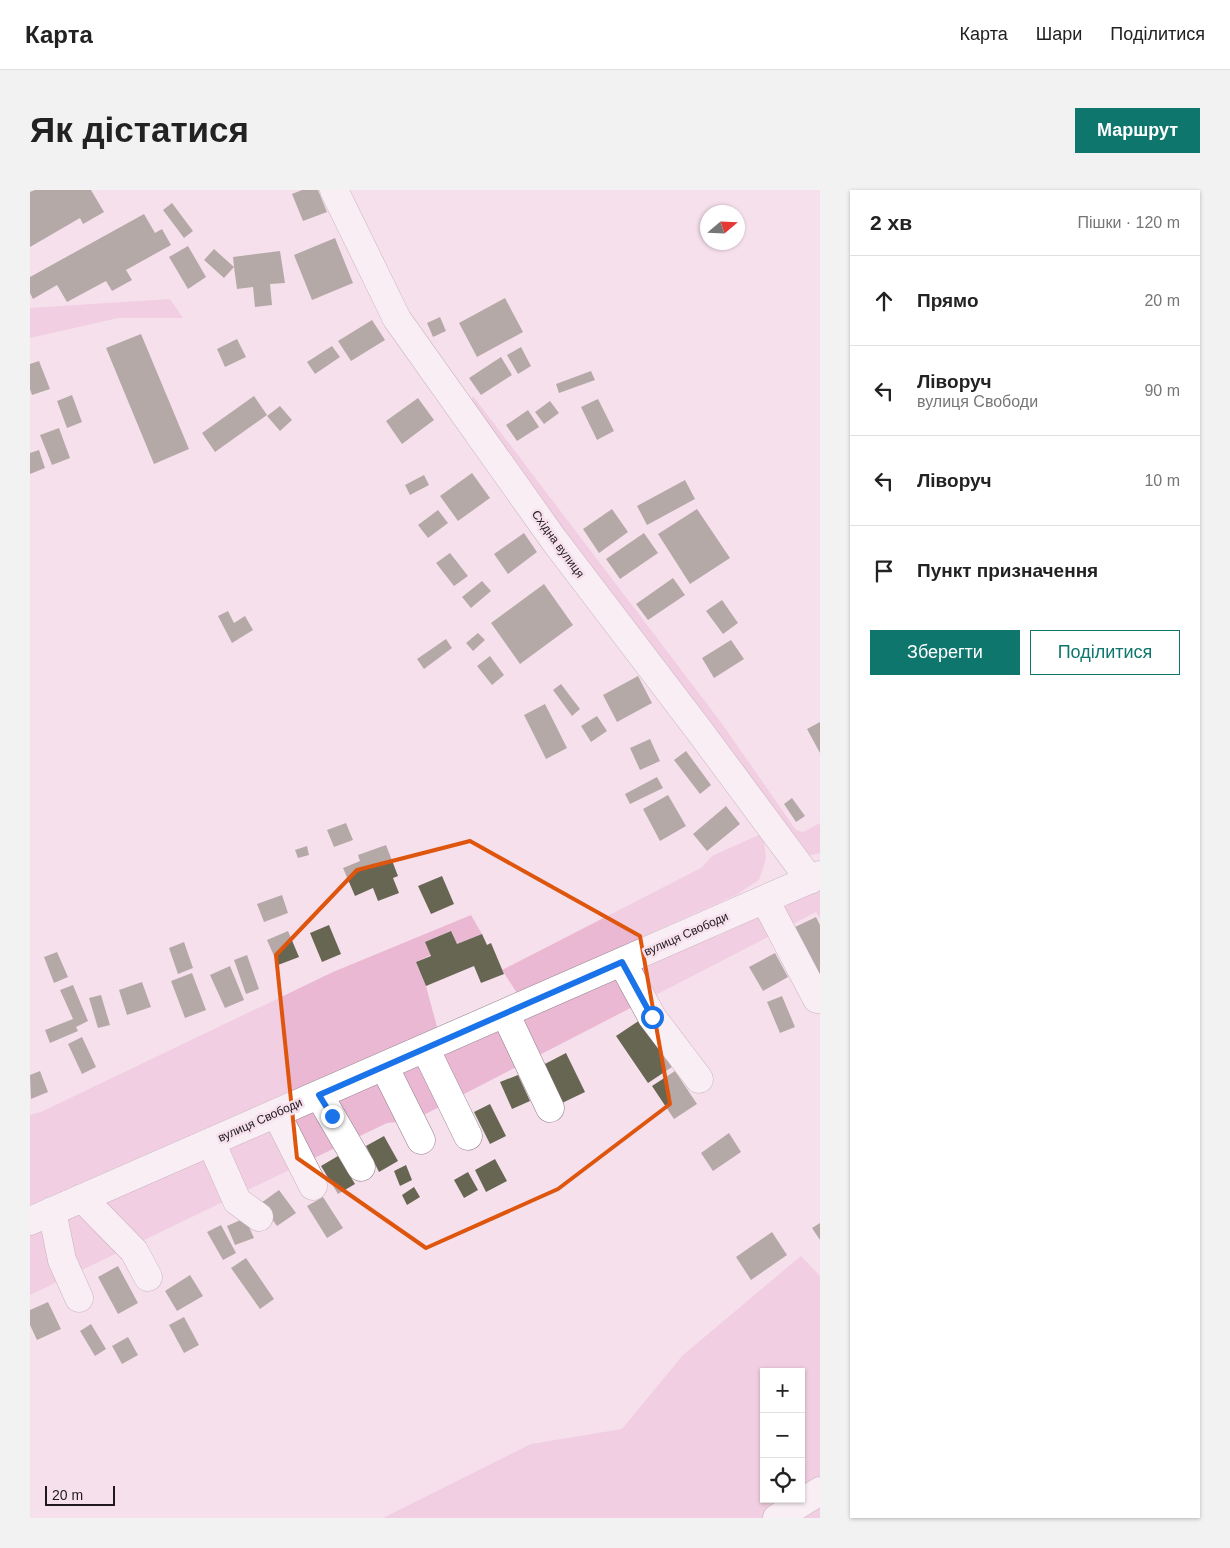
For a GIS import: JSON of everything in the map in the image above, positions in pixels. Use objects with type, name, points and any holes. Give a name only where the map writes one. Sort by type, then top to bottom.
[{"type":"street","name":"Східна вулиця","points":[[334,190],[397,319],[554,540],[815,878]]},
{"type":"street","name":"вулиця Свободи","points":[[41,1216],[815,878]]},
{"type":"street","points":[[765,900],[817,999]]},
{"type":"street","points":[[622,962],[652,1017],[699,1079]]},
{"type":"street","points":[[505,1014],[550,1108]]},
{"type":"street","points":[[426,1048],[468,1136]]},
{"type":"street","points":[[384,1066],[421,1140]]},
{"type":"street","points":[[319,1095],[362,1167]]},
{"type":"street","points":[[276,1113],[314,1186]]},
{"type":"street","points":[[212,1142],[237,1202],[259,1216]]},
{"type":"street","points":[[82,1198],[134,1251],[148,1277]]},
{"type":"street","points":[[41,1216],[79,1298]]},
{"type":"street","points":[[777,1518],[815,1500]]},
{"type":"highlighted area","points":[[470,841],[640,936],[670,1104],[558,1189],[426,1248],[297,1158],[276,955],[357,870]]},
{"type":"shaded area","points":[[170,299],[183,318],[118,318],[30,338],[30,308]]},
{"type":"shaded area","points":[[473,396],[720,721],[796,830],[803,832],[820,823],[820,853],[799,858],[467,409]]},
{"type":"shaded area","points":[[763,833],[766,859],[759,880],[736,895],[517,993],[502,970],[701,868],[712,856]]},
{"type":"shaded area","points":[[820,888],[820,918],[816,912],[414,1120],[387,1123],[30,1295],[30,1229],[714,931],[718,936]]},
{"type":"shaded area","points":[[471,915],[482,934],[457,944],[450,931],[426,942],[431,955],[416,962],[426,986],[437,1027],[30,1205],[30,1115],[41,1112],[333,972]]},
{"type":"shaded area","points":[[801,1256],[820,1276],[820,1518],[383,1518],[531,1444],[622,1429],[683,1355]]},
{"type":"building","points":[[35,190],[91,190],[104,212],[83,224],[80,218],[30,247],[30,192]]},
{"type":"building","points":[[302,190],[318,190],[327,212],[303,221],[292,194]]},
{"type":"building","points":[[172,203],[193,231],[184,238],[163,210]]},
{"type":"building","points":[[144,214],[155,233],[162,229],[171,245],[126,270],[132,280],[112,291],[106,281],[67,302],[57,285],[33,299],[30,293],[30,277]]},
{"type":"building","points":[[335,238],[353,283],[312,300],[294,255]]},
{"type":"building","points":[[188,246],[206,277],[188,289],[169,257]]},
{"type":"building","points":[[214,249],[234,267],[224,278],[204,260]]},
{"type":"building","points":[[280,251],[285,283],[270,284],[272,305],[255,307],[253,287],[237,289],[233,257]]},
{"type":"building","points":[[505,298],[523,332],[477,357],[459,323]]},
{"type":"building","points":[[440,317],[446,331],[433,337],[427,323]]},
{"type":"building","points":[[372,320],[385,340],[351,361],[338,341]]},
{"type":"building","points":[[141,334],[189,449],[154,464],[106,348]]},
{"type":"building","points":[[237,339],[246,357],[225,367],[217,349]]},
{"type":"building","points":[[332,346],[340,357],[315,374],[307,362]]},
{"type":"building","points":[[521,347],[531,366],[518,374],[507,355]]},
{"type":"building","points":[[501,357],[512,375],[481,395],[469,378]]},
{"type":"building","points":[[39,361],[50,389],[32,395],[30,389],[30,364]]},
{"type":"building","points":[[591,371],[595,380],[559,393],[556,384]]},
{"type":"building","points":[[72,395],[82,422],[67,428],[57,401]]},
{"type":"building","points":[[254,396],[267,415],[215,452],[202,433]]},
{"type":"building","points":[[418,398],[434,420],[402,444],[386,421]]},
{"type":"building","points":[[598,399],[614,431],[597,440],[581,407]]},
{"type":"building","points":[[550,401],[559,413],[544,424],[535,412]]},
{"type":"building","points":[[280,406],[292,420],[280,431],[267,416]]},
{"type":"building","points":[[528,410],[539,427],[517,441],[506,425]]},
{"type":"building","points":[[59,428],[70,458],[52,465],[40,435]]},
{"type":"building","points":[[39,450],[45,468],[30,474],[30,453]]},
{"type":"building","points":[[472,473],[490,498],[458,521],[440,496]]},
{"type":"building","points":[[424,475],[429,485],[410,495],[405,485]]},
{"type":"building","points":[[685,480],[695,499],[647,525],[637,506]]},
{"type":"building","points":[[612,509],[628,532],[599,553],[583,529]]},
{"type":"building","points":[[697,509],[730,558],[690,584],[658,534]]},
{"type":"building","points":[[438,510],[448,523],[428,538],[418,525]]},
{"type":"building","points":[[524,533],[537,552],[508,574],[494,554]]},
{"type":"building","points":[[644,533],[658,553],[620,579],[606,559]]},
{"type":"building","points":[[450,553],[468,576],[454,586],[436,563]]},
{"type":"building","points":[[673,578],[685,595],[648,620],[636,604]]},
{"type":"building","points":[[482,581],[491,591],[471,608],[462,597]]},
{"type":"building","points":[[544,584],[573,625],[520,664],[491,623]]},
{"type":"building","points":[[722,600],[738,623],[723,634],[706,611]]},
{"type":"building","points":[[228,611],[234,623],[245,616],[253,630],[232,643],[218,616]]},
{"type":"building","points":[[478,633],[485,640],[473,651],[466,643]]},
{"type":"building","points":[[446,639],[452,648],[424,669],[417,659]]},
{"type":"building","points":[[731,640],[744,659],[714,678],[702,658]]},
{"type":"building","points":[[490,656],[504,675],[492,685],[477,666]]},
{"type":"building","points":[[638,676],[652,703],[617,722],[603,695]]},
{"type":"building","points":[[561,684],[580,709],[572,716],[553,690]]},
{"type":"building","points":[[545,704],[567,748],[546,759],[524,715]]},
{"type":"building","points":[[597,716],[607,731],[591,742],[581,726]]},
{"type":"building","points":[[820,722],[820,753],[807,729]]},
{"type":"building","points":[[650,739],[660,761],[640,770],[630,748]]},
{"type":"building","points":[[686,751],[711,785],[700,794],[674,760]]},
{"type":"building","points":[[657,777],[663,788],[630,804],[625,794]]},
{"type":"building","points":[[668,795],[686,826],[660,841],[643,809]]},
{"type":"building","points":[[792,798],[805,816],[796,822],[784,804]]},
{"type":"building","points":[[726,806],[740,824],[707,851],[693,834]]},
{"type":"building","points":[[346,823],[353,840],[334,847],[327,830]]},
{"type":"building","points":[[386,845],[398,876],[393,878],[399,893],[378,901],[373,888],[355,896],[343,868],[360,861],[358,855]]},
{"type":"building","points":[[307,846],[309,855],[298,858],[295,850]]},
{"type":"building","points":[[442,876],[454,904],[431,914],[418,886]]},
{"type":"building","points":[[282,895],[288,913],[264,922],[257,904]]},
{"type":"building","points":[[816,917],[820,925],[820,986],[793,928]]},
{"type":"building","points":[[329,925],[341,954],[322,962],[310,933]]},
{"type":"building","points":[[288,931],[299,957],[278,965],[267,940]]},
{"type":"building","points":[[451,931],[457,944],[482,934],[487,945],[491,943],[504,974],[481,983],[474,966],[426,986],[416,962],[431,956],[425,942]]},
{"type":"building","points":[[184,942],[193,968],[178,974],[169,948]]},
{"type":"building","points":[[57,952],[68,977],[54,983],[44,957]]},
{"type":"building","points":[[775,953],[788,977],[763,991],[749,967]]},
{"type":"building","points":[[247,955],[259,989],[246,994],[234,960]]},
{"type":"building","points":[[230,966],[244,1000],[225,1008],[210,975]]},
{"type":"building","points":[[192,973],[206,1010],[185,1018],[171,981]]},
{"type":"building","points":[[142,982],[151,1007],[127,1015],[119,990]]},
{"type":"building","points":[[73,985],[88,1021],[76,1027],[78,1031],[50,1043],[45,1030],[73,1019],[60,990]]},
{"type":"building","points":[[101,995],[110,1025],[98,1028],[89,998]]},
{"type":"building","points":[[782,996],[795,1027],[780,1033],[767,1002]]},
{"type":"building","points":[[640,1020],[672,1067],[648,1083],[616,1036]]},
{"type":"building","points":[[82,1037],[96,1067],[82,1074],[68,1044]]},
{"type":"building","points":[[566,1053],[585,1092],[560,1104],[541,1066]]},
{"type":"building","points":[[40,1071],[48,1092],[31,1099],[30,1075]]},
{"type":"building","points":[[675,1071],[697,1104],[674,1119],[652,1086]]},
{"type":"building","points":[[518,1075],[530,1101],[512,1109],[500,1082]]},
{"type":"building","points":[[490,1104],[506,1136],[490,1144],[474,1112]]},
{"type":"building","points":[[729,1133],[741,1152],[713,1171],[701,1153]]},
{"type":"building","points":[[384,1136],[398,1161],[379,1172],[366,1146]]},
{"type":"building","points":[[338,1156],[355,1184],[338,1194],[321,1166]]},
{"type":"building","points":[[495,1159],[507,1181],[486,1192],[475,1170]]},
{"type":"building","points":[[406,1165],[412,1180],[400,1186],[394,1171]]},
{"type":"building","points":[[468,1172],[478,1190],[464,1198],[454,1180]]},
{"type":"building","points":[[414,1187],[420,1197],[407,1205],[402,1195]]},
{"type":"building","points":[[279,1190],[296,1213],[277,1226],[261,1203]]},
{"type":"building","points":[[323,1197],[343,1228],[327,1238],[307,1206]]},
{"type":"building","points":[[245,1218],[254,1238],[235,1245],[227,1226]]},
{"type":"building","points":[[820,1223],[820,1240],[812,1228]]},
{"type":"building","points":[[221,1225],[236,1253],[223,1260],[207,1232]]},
{"type":"building","points":[[772,1232],[787,1255],[751,1280],[736,1257]]},
{"type":"building","points":[[246,1258],[274,1299],[260,1309],[231,1268]]},
{"type":"building","points":[[118,1266],[138,1303],[118,1314],[98,1277]]},
{"type":"building","points":[[190,1275],[203,1296],[177,1311],[165,1291]]},
{"type":"building","points":[[48,1302],[61,1329],[37,1340],[30,1325],[30,1310]]},
{"type":"building","points":[[184,1317],[199,1345],[184,1353],[169,1325]]},
{"type":"building","points":[[91,1324],[106,1349],[95,1356],[80,1331]]},
{"type":"building","points":[[128,1337],[138,1355],[122,1364],[112,1346]]},
{"type":"route","points":[[332,1116],[319,1095],[622,962],[652,1017]]}]
